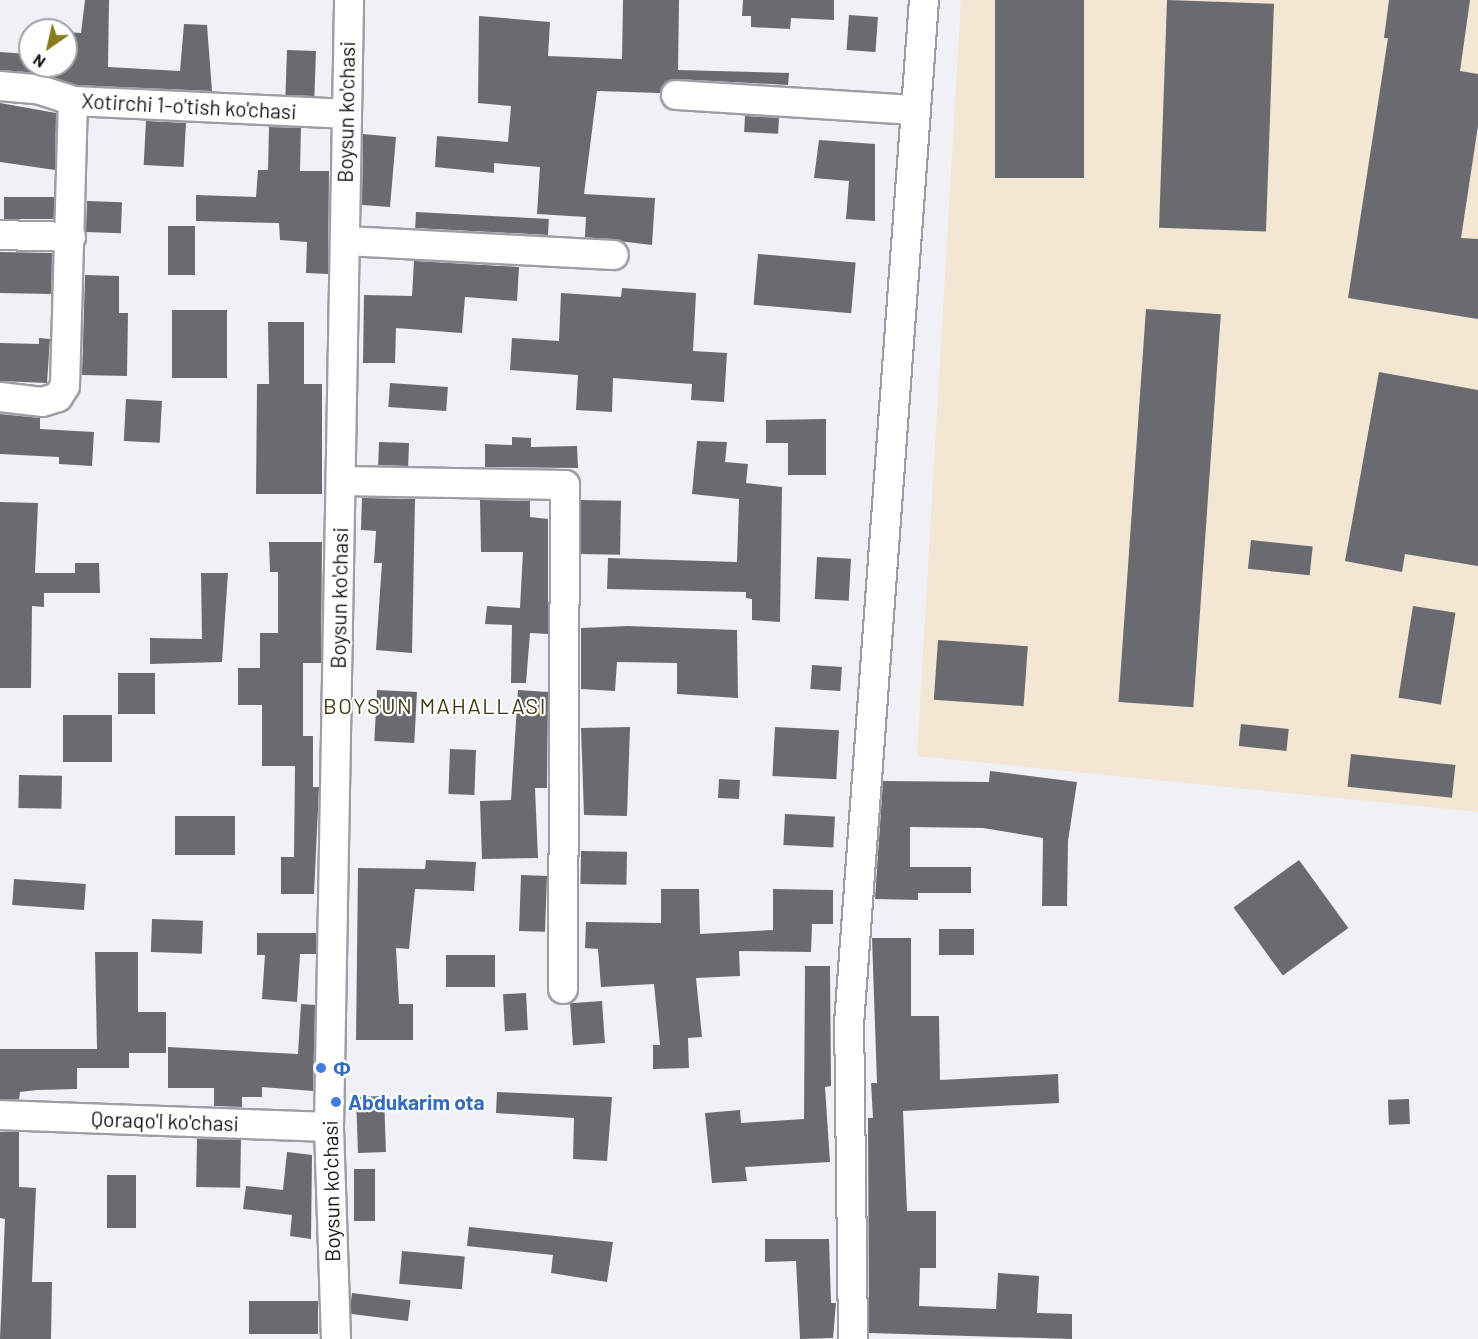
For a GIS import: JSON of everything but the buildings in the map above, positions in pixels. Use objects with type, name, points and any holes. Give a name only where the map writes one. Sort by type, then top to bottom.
[{"type":"street","name":"Boysun ko'chasi","points":[[336,1339],[329,1127],[342,481],[346,241],[344,114],[348,0]]},
{"type":"street","points":[[853,1339],[849,1024],[924,0]]},
{"type":"street","name":"Xotirchi 1-o'tish ko'chasi","points":[[0,86],[37,89],[73,101],[344,114]]},
{"type":"street","points":[[676,95],[916,110]]},
{"type":"street","points":[[0,398],[42,402],[58,397],[65,386],[71,237],[73,101]]},
{"type":"street","points":[[0,235],[71,237]]},
{"type":"street","points":[[346,241],[614,255]]},
{"type":"street","points":[[342,481],[565,485],[563,989]]},
{"type":"street","name":"Qoraqo'l ko'chasi","points":[[0,1115],[329,1127]]},
{"type":"shaded area","points":[[961,0],[1478,0],[1478,812],[917,756]]},
{"type":"place","name":"Ф","points":[[321,1068]]},
{"type":"place","name":"Abdukarim ota","points":[[336,1102]]},
{"type":"district","name":"BOYSUN MAHALLASI","points":[[435,706]]}]
